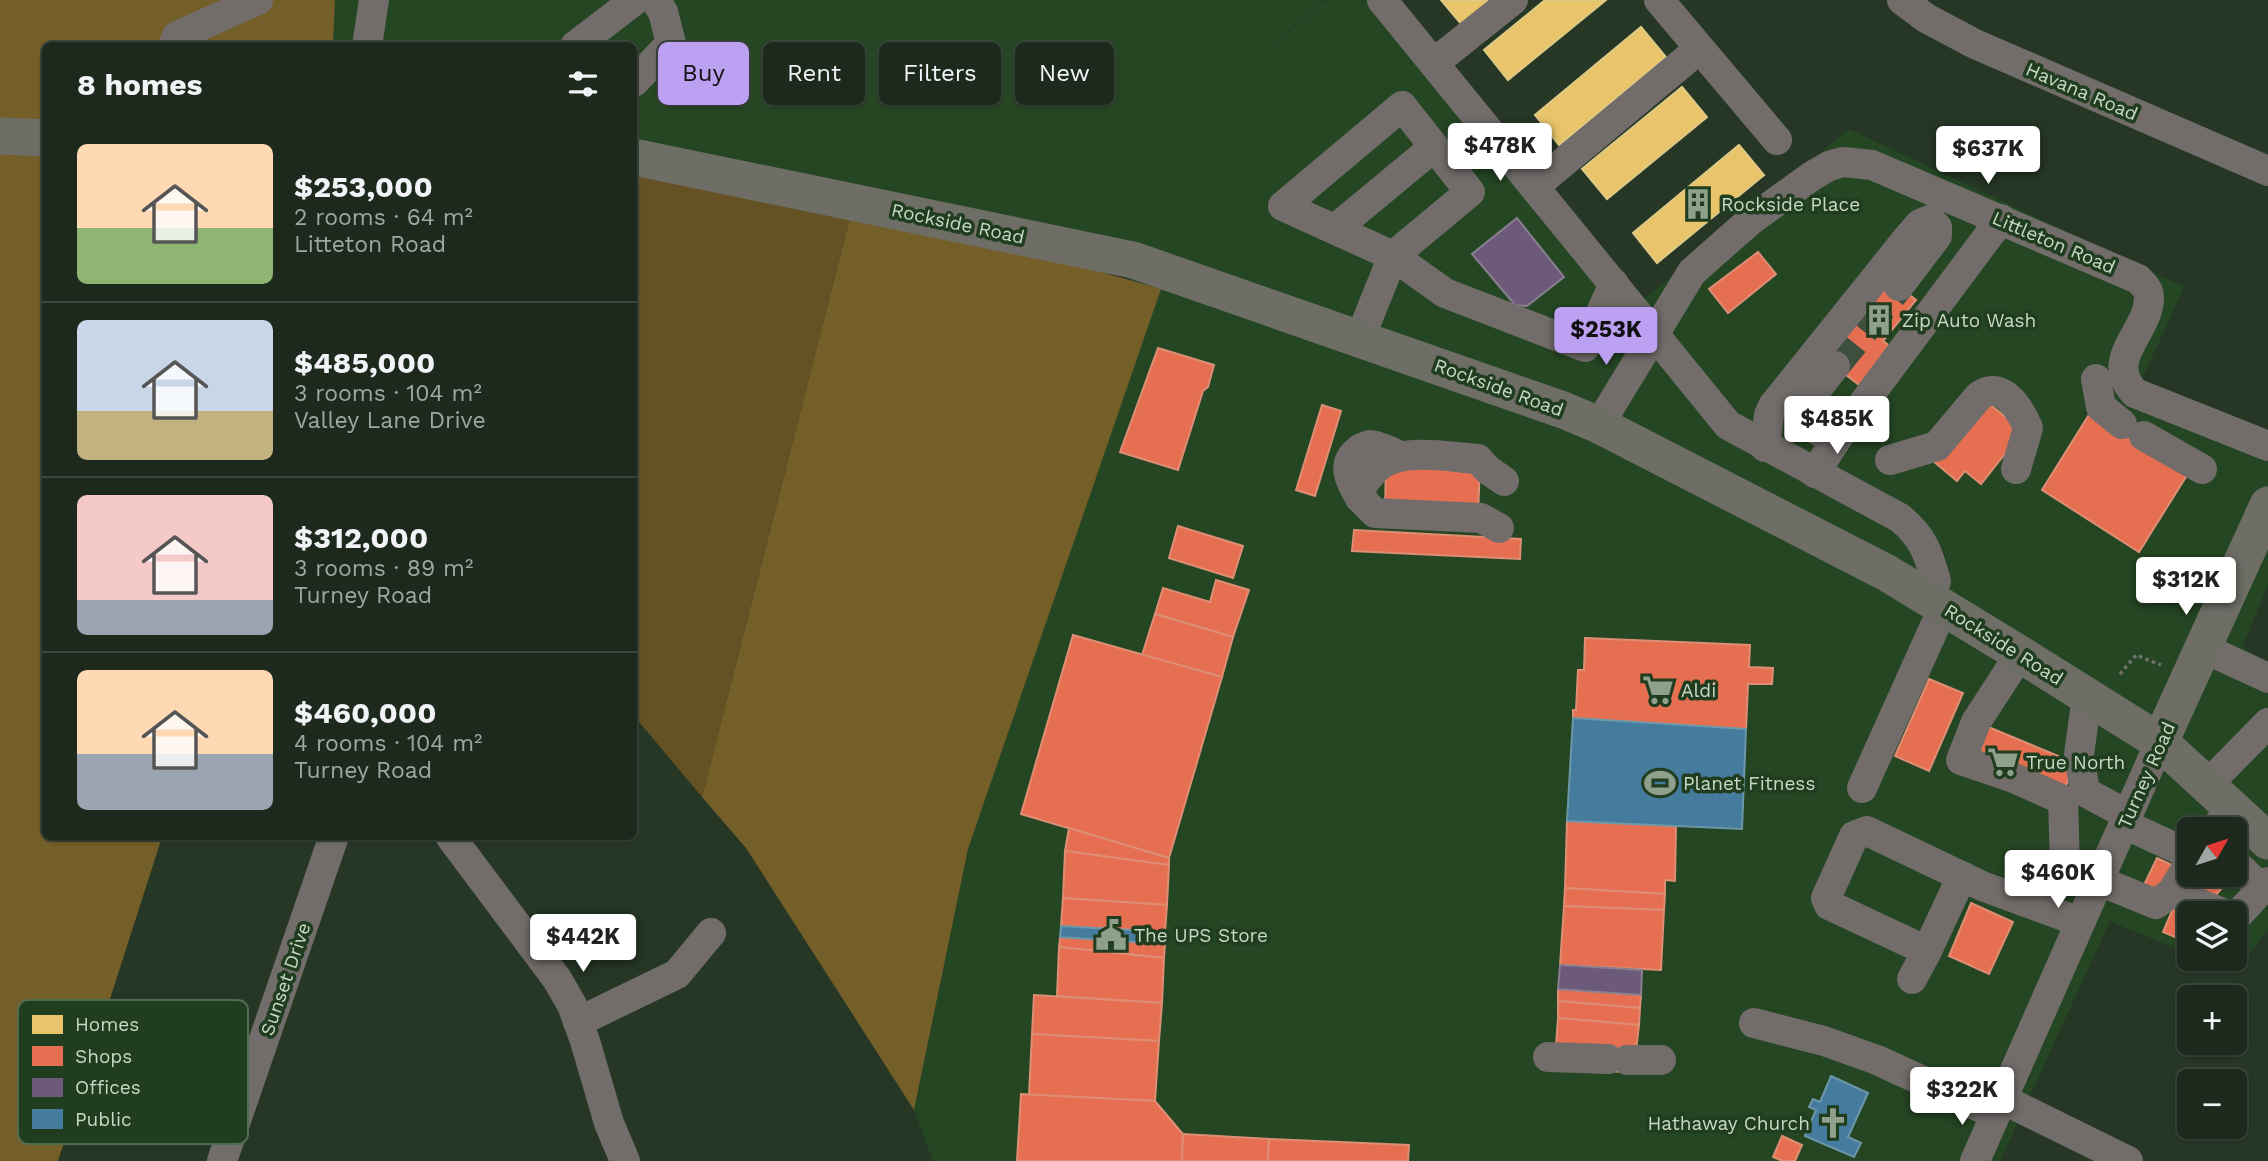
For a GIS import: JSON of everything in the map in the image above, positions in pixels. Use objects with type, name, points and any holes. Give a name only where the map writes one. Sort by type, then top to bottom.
[{"type":"main road","points":[[0,136],[42,138]]},
{"type":"main road","name":"Rockside Road","points":[[637,158],[1133,260],[1545,402],[1600,425],[1887,573],[2020,654],[2160,742],[2218,808],[2268,841]]},
{"type":"main road","name":"Turney Road","points":[[2160,742],[2266,513]]},
{"type":"street","points":[[175,42],[177,36],[258,0]]},
{"type":"street","points":[[368,42],[374,0]]},
{"type":"street","points":[[580,42],[635,0]]},
{"type":"street","points":[[637,79],[671,43],[663,12],[656,0]]},
{"type":"street","points":[[1382,0],[1728,425],[1900,518],[1925,544],[1936,581],[1936,602],[1862,788]]},
{"type":"street","points":[[1434,63],[1513,0]]},
{"type":"street","points":[[1658,0],[1777,139]]},
{"type":"street","name":"Havana Road","points":[[1902,0],[1926,18],[1975,44],[2268,172]]},
{"type":"street","points":[[1535,186],[1699,49]]},
{"type":"street","points":[[1360,338],[1393,256],[1469,192],[1402,106],[1283,206],[1393,256],[1445,293],[1585,347],[1614,284]]},
{"type":"street","points":[[1335,229],[1434,147]]},
{"type":"street","name":"Littleton Road","points":[[1600,425],[1683,286],[1707,258],[1751,220],[1812,176],[1829,166],[1843,162],[1872,165],[2138,279],[2146,287],[2149,297],[2124,360],[2123,376],[2128,386],[2135,393],[2268,446]]},
{"type":"street","points":[[1815,473],[1836,440],[2001,219]]},
{"type":"street","points":[[1765,447],[1769,415],[1773,406],[1906,240],[1920,225],[1930,220],[1937,228],[1937,236],[1899,286]]},
{"type":"street","points":[[1835,366],[1801,410],[1802,416],[1813,428],[1836,440]]},
{"type":"street","points":[[2096,379],[2101,407],[2138,433],[2202,469]]},
{"type":"street","points":[[1889,460],[1937,446],[1979,396],[1994,390],[2006,395],[2021,413],[2028,428],[2016,469]]},
{"type":"street","points":[[2138,433],[2163,428],[2177,410]]},
{"type":"street","points":[[1499,528],[1481,518],[1375,513],[1360,498],[1361,487],[1380,463],[1401,456],[1478,459],[1504,481]]},
{"type":"street","points":[[2203,648],[2268,678]]},
{"type":"street","points":[[2020,654],[1976,722],[1961,760],[2014,778],[2063,800],[2065,867],[2156,904],[2172,892],[2177,884]]},
{"type":"street","points":[[2087,696],[2079,755],[2085,792],[2126,820],[2177,848]]},
{"type":"street","points":[[2218,808],[2268,723]]},
{"type":"street","name":"Turney Road","points":[[1975,1161],[2160,742]]},
{"type":"street","points":[[1927,951],[1829,905],[1826,898],[1854,836],[1867,831],[1982,886],[2080,922]]},
{"type":"street","name":"Sunset Drive","points":[[248,1086],[333,840]]},
{"type":"street","points":[[453,840],[556,979],[572,1005],[609,1123],[625,1161]]},
{"type":"street","points":[[2247,872],[2265,886],[2247,905]]},
{"type":"street","points":[[1912,979],[1962,876]]},
{"type":"street","points":[[2172,892],[2194,901]]},
{"type":"street","points":[[579,1022],[677,974],[711,933]]},
{"type":"street","points":[[1754,1023],[1824,1041],[1877,1060],[1999,1106],[2128,1161]]},
{"type":"street","points":[[1548,1057],[1661,1060]]},
{"type":"street","name":"Sunset Drive","points":[[222,1161],[228,1144]]},
{"type":"path","points":[[2120,674],[2136,655],[2161,665]]},
{"type":"shaded area","points":[[0,0],[335,0],[333,42],[42,42],[42,840],[161,840],[110,1000],[18,1000],[18,1144],[63,1144],[58,1161],[0,1161]]},
{"type":"shaded area","points":[[335,0],[1324,0],[1261,55],[1326,0],[1393,0],[1642,301],[1849,129],[2184,287],[2132,401],[2268,458],[2268,585],[2242,647],[2268,664],[2268,929],[2247,956],[2247,901],[2177,901],[2177,949],[2110,921],[2000,1161],[933,1161],[914,1110],[968,849],[1160,289],[1126,281],[1132,260],[637,158],[637,42],[333,42]]},
{"type":"shaded area","points":[[637,158],[854,202],[702,797],[637,720]]},
{"type":"shaded area","points":[[854,202],[1161,289],[968,849],[914,1110],[746,848],[702,797]]},
{"type":"building: Homes","points":[[1441,0],[1492,0],[1462,25]]},
{"type":"building: Homes","points":[[1545,0],[1606,0],[1508,80],[1484,50]]},
{"type":"building: Homes","points":[[1641,27],[1666,57],[1559,145],[1535,115]]},
{"type":"building: Homes","points":[[1682,87],[1707,117],[1607,199],[1582,169]]},
{"type":"building: Homes","name":"Rockside Place","points":[[1739,145],[1764,175],[1657,263],[1633,233]]},
{"type":"building: Shops","points":[[1758,252],[1776,274],[1728,313],[1709,289]]},
{"type":"building: Shops","name":"Zip Auto Wash","points":[[1891,280],[1916,300],[1883,341],[1894,349],[1863,388],[1827,360]]},
{"type":"building: Shops","points":[[1158,348],[1214,365],[1178,470],[1120,452]]},
{"type":"building: Shops","points":[[1982,398],[2023,431],[1981,484],[1965,471],[1957,481],[1932,460]]},
{"type":"building: Shops","points":[[1322,405],[1341,411],[1315,496],[1296,490]]},
{"type":"building: Shops","points":[[2092,410],[2189,472],[2139,552],[2042,490]]},
{"type":"building: Shops","points":[[1386,463],[1480,465],[1478,514],[1385,510]]},
{"type":"building: Shops","points":[[1178,526],[1243,546],[1233,578],[1169,558]]},
{"type":"building: Shops","points":[[1354,530],[1521,539],[1520,559],[1352,551]]},
{"type":"building: Shops","points":[[1216,580],[1249,590],[1233,637],[1155,614],[1163,588],[1210,602]]},
{"type":"building: Shops","points":[[1155,614],[1233,637],[1222,677],[1142,655]]},
{"type":"building: Shops","points":[[1073,635],[1222,677],[1169,858],[1021,814]]},
{"type":"building: Shops","points":[[1585,638],[1750,645],[1749,667],[1773,668],[1772,684],[1748,684],[1746,729],[1573,718],[1573,710],[1576,710],[1578,670],[1584,670]]},
{"type":"building: Shops","points":[[1929,679],[1963,693],[1929,771],[1895,756]]},
{"type":"building: Shops","points":[[1986,726],[2075,763],[2065,788],[1975,749]]},
{"type":"building: Shops","points":[[1567,821],[1676,826],[1675,881],[1665,880],[1665,894],[1565,888]]},
{"type":"building: Shops","points":[[1069,828],[1169,858],[1169,865],[1065,851]]},
{"type":"building: Shops","points":[[1065,851],[1169,865],[1167,905],[1063,898]]},
{"type":"building: Shops","points":[[2157,858],[2174,866],[2161,893],[2144,885]]},
{"type":"building: Shops","points":[[2192,887],[2223,887],[2209,901]]},
{"type":"building: Shops","points":[[1565,888],[1665,894],[1664,910],[1564,906]]},
{"type":"building: Shops","points":[[1063,898],[1167,905],[1165,932],[1061,926]]},
{"type":"building: Shops","points":[[1971,903],[2013,922],[1989,974],[1949,956]]},
{"type":"building: Shops","points":[[2175,904],[2177,938],[2163,932]]},
{"type":"building: Shops","points":[[1564,906],[1664,910],[1661,970],[1560,965]]},
{"type":"building: Shops","points":[[1060,937],[1165,944],[1164,958],[1059,947]]},
{"type":"building: Shops","points":[[1059,947],[1164,958],[1162,1003],[1057,996]]},
{"type":"building: Shops","points":[[1558,989],[1641,995],[1640,1008],[1558,1001]]},
{"type":"building: Shops","points":[[1034,995],[1162,1003],[1159,1041],[1032,1034]]},
{"type":"building: Shops","points":[[1558,1001],[1640,1008],[1639,1025],[1558,1018]]},
{"type":"building: Shops","points":[[1558,1018],[1639,1025],[1636,1051],[1625,1072],[1607,1071],[1556,1046]]},
{"type":"building: Shops","points":[[1032,1034],[1159,1041],[1155,1101],[1029,1095]]},
{"type":"building: Shops","points":[[1021,1094],[1155,1101],[1183,1134],[1182,1161],[1017,1161]]},
{"type":"building: Shops","points":[[1183,1134],[1269,1139],[1268,1161],[1182,1161]]},
{"type":"building: Shops","points":[[1782,1136],[1802,1145],[1795,1161],[1783,1161],[1773,1157]]},
{"type":"building: Shops","points":[[1269,1139],[1409,1145],[1408,1161],[1268,1161]]},
{"type":"building: Offices","points":[[1517,218],[1564,277],[1527,306],[1515,305],[1472,254]]},
{"type":"building: Offices","points":[[1560,965],[1642,970],[1641,995],[1558,989]]},
{"type":"building: Public","points":[[1573,718],[1746,729],[1742,829],[1567,821]]},
{"type":"building: Public","points":[[1061,926],[1165,932],[1165,944],[1060,937]]},
{"type":"building: Public","name":"Hathaway Church","points":[[1831,1076],[1868,1093],[1848,1137],[1861,1143],[1854,1157],[1805,1136],[1816,1110],[1809,1107],[1813,1099],[1820,1102]]},
{"type":"tunnel","points":[[1835,366],[1899,286]]},
{"type":"place","name":"Rockside Place","points":[[1698,204]]},
{"type":"place","name":"Zip Auto Wash","points":[[1879,320]]},
{"type":"place","name":"Aldi","points":[[1658,690]]},
{"type":"place","name":"True North","points":[[2003,762]]},
{"type":"place","name":"Planet Fitness","points":[[1660,783]]},
{"type":"place","name":"The UPS Store","points":[[1111,935]]},
{"type":"place","name":"Hathaway Church","points":[[1833,1123]]}]
